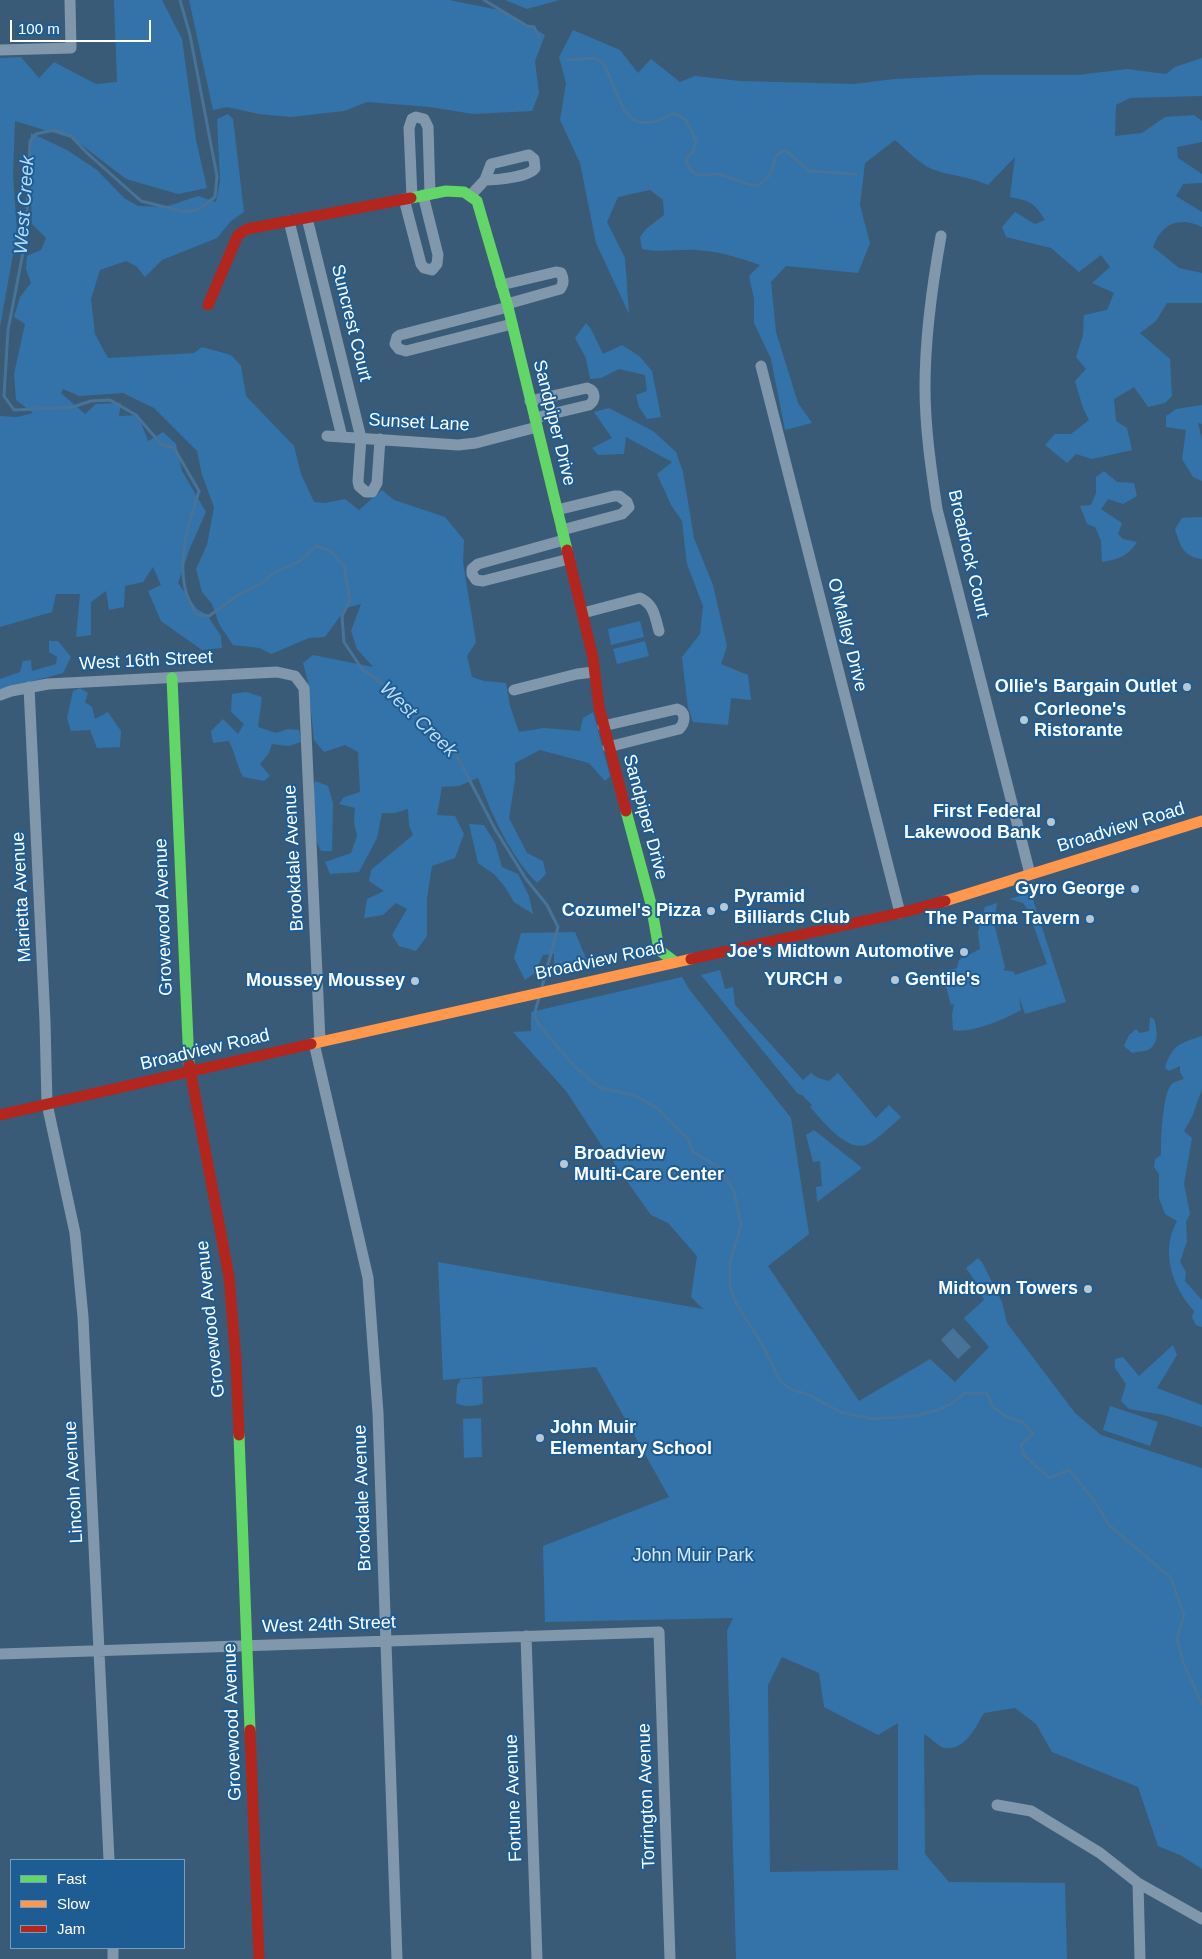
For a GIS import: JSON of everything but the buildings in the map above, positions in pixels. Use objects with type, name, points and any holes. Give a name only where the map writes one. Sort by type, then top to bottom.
[{"type":"street","points":[[0,50],[71,48],[70,0]]},
{"type":"street","points":[[417,196],[428,127],[424,119],[416,117],[412,119],[409,128],[417,196],[421,264],[428,270],[432,270],[437,264],[438,255],[417,196]]},
{"type":"street","points":[[208,305],[238,236],[247,229],[457,190],[470,196],[485,180]]},
{"type":"street","name":"Sandpiper Drive","points":[[470,196],[480,206],[512,324],[583,613],[593,658],[603,726],[651,904],[659,950],[675,962]]},
{"type":"street","name":"Suncrest Court","points":[[307,218],[361,438],[358,481],[362,490],[369,493],[375,489],[377,483],[380,439]]},
{"type":"street","points":[[289,221],[342,436]]},
{"type":"street","name":"Broadrock Court","points":[[941,236],[926,347],[925,397],[929,453],[937,508],[1030,874]]},
{"type":"street","points":[[501,285],[556,272],[561,273],[563,285],[560,289],[400,335],[397,338],[396,344],[398,350],[406,351],[512,324]]},
{"type":"street","name":"O'Malley Drive","points":[[761,366],[900,913]]},
{"type":"street","name":"Sunset Lane","points":[[327,436],[458,445],[476,443],[589,405],[594,399],[594,395],[591,389],[587,388],[530,401]]},
{"type":"street","points":[[557,510],[614,496],[619,496],[628,502],[628,508],[622,514],[478,564],[472,569],[472,574],[476,580],[483,581],[569,559]]},
{"type":"street","points":[[583,613],[640,598],[648,602],[652,608],[659,631]]},
{"type":"street","name":"West 16th Street","points":[[0,695],[48,684],[277,672],[295,676]]},
{"type":"street","points":[[514,690],[577,674],[594,672]]},
{"type":"street","name":"Brookdale Avenue","points":[[295,676],[304,688],[317,1042],[368,1278],[378,1413],[397,1959]]},
{"type":"street","name":"Grovewood Avenue","points":[[172,678],[189,1072],[229,1277],[236,1361],[259,1959]]},
{"type":"street","name":"Marietta Avenue","points":[[29,688],[45,1021],[46,1104]]},
{"type":"street","points":[[603,726],[671,709],[680,710],[684,718],[684,723],[679,729],[608,747]]},
{"type":"street","name":"Broadview Road","points":[[0,1115],[317,1042],[900,913],[950,900],[1202,821]]},
{"type":"street","name":"Lincoln Avenue","points":[[46,1104],[75,1233],[84,1317],[109,1859]]},
{"type":"street","name":"West 24th Street","points":[[0,1654],[659,1632]]},
{"type":"street","name":"Torrington Avenue","points":[[659,1632],[670,1959]]},
{"type":"street","name":"Fortune Avenue","points":[[526,1636],[537,1959]]},
{"type":"street","points":[[997,1806],[1031,1811],[1100,1853],[1138,1883],[1202,1919]]},
{"type":"street","points":[[1138,1883],[1140,1959]]},
{"type":"green space","points":[[114,0],[162,0],[182,39],[196,140],[207,188],[178,194],[126,179],[74,139],[15,121],[13,175],[17,232],[0,327],[0,58],[21,57],[39,78],[54,62],[96,84],[117,82]]},
{"type":"green space","points":[[189,0],[449,0],[504,11],[545,35],[535,61],[539,93],[532,111],[473,114],[430,107],[367,102],[344,111],[291,117],[259,114],[227,107],[213,110]]},
{"type":"green space","points":[[505,0],[560,0],[527,9]]},
{"type":"green space","points":[[573,30],[620,50],[638,73],[651,59],[680,82],[695,76],[740,81],[854,84],[894,79],[976,75],[1078,75],[1127,69],[1166,74],[1175,67],[1202,58],[1202,96],[1130,98],[1116,105],[1115,136],[1142,133],[1165,117],[1194,115],[1202,121],[1202,142],[1177,147],[1178,158],[1202,174],[1202,183],[1183,184],[1176,196],[1202,212],[1202,227],[1186,222],[1172,224],[1156,239],[1153,247],[1179,268],[1202,273],[1202,303],[1167,303],[1156,321],[1140,333],[1170,359],[1172,396],[1165,403],[1148,407],[1134,387],[1114,399],[1116,421],[1127,428],[1132,450],[1092,459],[1076,454],[1067,463],[1045,445],[1055,434],[1071,434],[1089,420],[1083,408],[1075,381],[1086,369],[1076,357],[1083,335],[1084,315],[1107,310],[1114,293],[1092,283],[1110,267],[1101,255],[1079,272],[1051,248],[1006,237],[1002,227],[1015,212],[1035,224],[1045,220],[1038,209],[1031,203],[1010,197],[1015,157],[988,185],[932,169],[917,160],[895,140],[865,163],[860,205],[870,243],[858,273],[786,266],[771,282],[776,332],[798,403],[812,423],[785,430],[771,359],[754,323],[754,299],[749,276],[760,265],[729,255],[712,252],[642,249],[640,237],[646,229],[664,215],[663,200],[650,190],[618,197],[607,222],[625,258],[629,314],[596,243],[580,163],[560,120],[566,83],[559,57]]},
{"type":"green space","points":[[228,114],[233,119],[244,212],[231,221],[217,238],[162,260],[145,277],[136,266],[126,261],[100,270],[91,299],[95,334],[108,358],[194,353],[202,347],[231,355],[241,366],[246,396],[294,446],[301,474],[314,502],[325,503],[345,499],[359,510],[382,490],[394,500],[445,517],[464,540],[463,562],[476,642],[467,656],[472,677],[484,681],[506,683],[510,706],[519,732],[544,728],[580,731],[583,718],[593,712],[610,776],[605,781],[589,763],[540,750],[515,763],[515,780],[509,818],[527,853],[543,861],[546,874],[537,883],[518,860],[502,834],[478,778],[459,786],[442,787],[437,815],[455,816],[464,834],[455,858],[432,866],[427,898],[427,936],[416,951],[399,946],[392,935],[407,909],[396,903],[383,915],[364,918],[367,899],[384,891],[369,881],[371,870],[413,835],[409,825],[408,809],[395,813],[382,813],[377,838],[359,872],[330,874],[325,862],[351,853],[357,836],[354,822],[355,808],[339,804],[344,797],[360,792],[358,752],[345,745],[324,752],[314,740],[308,682],[303,663],[313,655],[373,667],[357,649],[351,631],[361,604],[346,608],[325,637],[309,638],[271,654],[260,648],[233,645],[219,624],[212,604],[202,592],[196,569],[207,545],[214,507],[202,475],[197,451],[154,408],[123,393],[79,396],[63,389],[61,393],[85,414],[96,404],[121,403],[119,416],[138,415],[148,441],[163,432],[176,444],[182,471],[206,512],[190,548],[178,583],[197,609],[207,615],[221,636],[222,648],[202,650],[161,621],[148,591],[161,585],[153,567],[143,582],[125,586],[124,607],[109,610],[106,591],[91,602],[91,635],[76,637],[80,594],[56,594],[52,612],[0,627],[0,416],[17,417],[33,413],[16,400],[14,374],[25,324],[14,317],[20,297],[31,283],[26,269],[27,256],[41,250],[46,238],[32,224],[29,159],[31,133],[67,150],[97,170],[124,198],[138,206],[165,207],[198,196],[216,202],[220,181],[217,119]]},
{"type":"green space","points":[[586,323],[603,354],[622,345],[639,356],[652,371],[661,417],[647,419],[639,407],[636,395],[647,391],[645,375],[619,369],[601,378],[590,379],[586,358],[575,338]]},
{"type":"green space","points":[[1202,405],[1202,424],[1198,423],[1202,440],[1202,481],[1193,477],[1182,459],[1186,430],[1166,427],[1166,416],[1176,409]]},
{"type":"green space","points":[[609,408],[653,431],[676,452],[683,472],[694,538],[713,585],[727,646],[721,664],[748,675],[751,700],[731,698],[728,725],[693,722],[688,708],[682,657],[700,634],[703,606],[687,564],[682,521],[671,505],[657,474],[672,462],[626,437],[624,454],[598,455],[592,448],[612,438],[594,412]]},
{"type":"green space","points":[[1104,471],[1117,482],[1134,483],[1137,496],[1123,504],[1108,499],[1101,509],[1122,523],[1118,534],[1123,539],[1137,542],[1122,556],[1102,562],[1101,541],[1095,527],[1087,524],[1080,506],[1091,505],[1096,493],[1096,477]]},
{"type":"green space","points":[[1202,517],[1202,559],[1186,553],[1175,529],[1182,518]]},
{"type":"green space","points":[[640,621],[644,637],[611,645],[608,629]]},
{"type":"green space","points":[[49,641],[58,641],[71,657],[63,673],[0,690],[0,679],[20,672],[23,661],[31,660],[32,671],[56,664],[57,657],[49,652]]},
{"type":"green space","points":[[645,641],[649,656],[617,664],[613,649]]},
{"type":"green space","points":[[80,688],[88,693],[85,702],[92,707],[95,719],[108,712],[121,731],[120,747],[97,748],[90,730],[71,731],[67,718],[73,691]]},
{"type":"green space","points":[[246,692],[262,697],[258,727],[276,733],[288,729],[299,730],[301,742],[289,746],[272,744],[269,753],[260,764],[270,776],[264,781],[243,777],[229,741],[213,743],[211,731],[223,719],[238,734],[244,724],[231,712],[232,694]]},
{"type":"green space","points":[[315,781],[328,786],[333,803],[332,851],[321,851],[305,816]]},
{"type":"green space","points":[[469,824],[484,825],[495,843],[502,867],[518,874],[529,896],[533,914],[514,902],[494,874],[478,863]]},
{"type":"green space","points":[[1031,893],[1066,1002],[1025,1014],[1019,997],[1021,1010],[1014,1014],[978,1028],[960,1031],[953,1030],[952,1015],[954,1004],[951,1005],[943,976],[944,972],[957,968],[959,960],[980,949],[978,932],[985,907],[997,903],[994,923],[1005,967],[1003,970],[1014,972],[1015,975],[1047,964],[1028,910],[1023,903],[1009,899]]},
{"type":"green space","points":[[575,932],[588,963],[572,971],[556,973],[554,954],[543,955],[535,973],[525,980],[514,958],[521,933]]},
{"type":"green space","points":[[720,970],[725,989],[733,987],[735,1005],[803,1080],[811,1073],[818,1078],[829,1081],[838,1073],[876,1118],[889,1105],[901,1117],[870,1143],[862,1146],[854,1145],[837,1135],[810,1107],[812,1105],[802,1095],[798,1094],[701,975]]},
{"type":"green space","name":"John Muir Park","points":[[682,977],[689,989],[791,1118],[809,1234],[768,1266],[859,1401],[930,1359],[955,1382],[989,1347],[964,1318],[984,1300],[966,1268],[978,1258],[982,1262],[1002,1302],[1007,1323],[1075,1413],[1101,1435],[1202,1468],[1202,1869],[1182,1856],[1158,1846],[1138,1787],[1052,1752],[1036,1724],[1015,1708],[984,1713],[973,1731],[958,1746],[944,1748],[924,1734],[925,1854],[949,1882],[1065,1883],[1067,1959],[736,1959],[727,1631],[733,1618],[545,1622],[543,1546],[669,1497],[596,1367],[443,1380],[438,1262],[703,1309],[691,1297],[697,1256],[668,1223],[651,1215],[566,1091],[513,1032],[531,1031],[531,1012]],"holes":[[[782,1657],[819,1673],[824,1707],[878,1735],[898,1723],[898,1870],[770,1872],[768,1685]]]},
{"type":"green space","points":[[1150,1017],[1154,1019],[1156,1027],[1157,1036],[1154,1044],[1148,1050],[1132,1053],[1124,1046],[1129,1035],[1136,1029],[1140,1033],[1149,1031]]},
{"type":"green space","points":[[1202,1036],[1202,1089],[1192,1117],[1184,1131],[1192,1138],[1184,1184],[1190,1214],[1186,1222],[1187,1241],[1180,1262],[1186,1272],[1185,1281],[1202,1300],[1202,1327],[1196,1325],[1192,1317],[1194,1311],[1174,1280],[1169,1256],[1169,1244],[1177,1221],[1165,1214],[1159,1198],[1159,1174],[1154,1167],[1155,1159],[1161,1155],[1166,1095],[1173,1083],[1184,1079],[1180,1072],[1180,1066],[1169,1071],[1165,1068],[1171,1054],[1178,1046]]},
{"type":"green space","points":[[814,1130],[861,1167],[861,1169],[817,1202],[816,1187],[822,1186],[820,1161],[813,1162],[806,1135]]},
{"type":"green space","points":[[1173,1345],[1177,1355],[1157,1388],[1202,1405],[1202,1427],[1164,1415],[1129,1409],[1121,1401],[1126,1384],[1115,1368],[1115,1359],[1123,1357],[1139,1376]]},
{"type":"green space","points":[[482,1378],[483,1403],[470,1406],[456,1403],[457,1386],[461,1379]]},
{"type":"green space","points":[[1110,1406],[1158,1422],[1150,1446],[1103,1430]]},
{"type":"green space","points":[[481,1418],[482,1457],[464,1458],[463,1419]]},
{"type":"shaded area","points":[[953,1328],[971,1347],[958,1359],[941,1340]]},
{"type":"waterway","name":"West Creek","points":[[180,0],[190,35],[217,176],[215,197],[199,209],[185,212],[141,201],[86,152],[71,136],[54,130],[36,134],[30,141],[26,237],[8,330],[4,396],[14,410],[73,407],[91,401],[110,400],[136,415],[161,444],[174,448],[199,491],[185,541],[183,566],[186,592],[196,614],[209,616],[238,595],[262,583],[273,573],[300,561],[316,546],[331,551],[344,566],[350,600],[342,616],[344,642],[362,669],[399,696],[455,752],[495,829],[526,879],[547,905],[558,927],[542,987]]},
{"type":"waterway","points":[[484,0],[527,26],[534,27],[539,37]]},
{"type":"waterway","points":[[567,60],[594,58],[603,63],[620,102],[633,119],[643,123],[656,121],[674,113],[686,120],[696,141],[693,152],[686,158],[689,167],[696,174],[721,175],[757,186],[771,173],[776,155],[785,150],[809,171],[856,174]]},
{"type":"waterway","name":"West Creek","points":[[539,998],[534,1015],[540,1026],[574,1066],[600,1088],[634,1095],[658,1109],[688,1139],[693,1152],[720,1168],[734,1191],[741,1225],[730,1262],[730,1287],[736,1303],[763,1346],[779,1379],[790,1389],[809,1395],[840,1412],[873,1419],[915,1416],[938,1410],[952,1403],[965,1393],[987,1393],[992,1406],[1005,1416],[1022,1422],[1033,1434],[1021,1445],[1024,1455],[1049,1478],[1069,1470],[1093,1499],[1109,1525],[1171,1578],[1184,1615],[1177,1638],[1183,1662],[1202,1704]]},
{"type":"traffic: fast","points":[[411,198],[446,191],[464,192],[477,201],[508,307],[567,550]]},
{"type":"traffic: fast","points":[[172,678],[189,1064]]},
{"type":"traffic: fast","points":[[626,811],[651,904],[659,950],[675,962]]},
{"type":"traffic: fast","points":[[239,1435],[250,1730]]},
{"type":"traffic: slow","points":[[945,901],[1202,821]]},
{"type":"traffic: slow","points":[[311,1044],[691,959]]},
{"type":"traffic: jam","points":[[208,305],[238,235],[247,229],[411,198]]},
{"type":"traffic: jam","points":[[567,550],[593,658],[599,707],[626,811]]},
{"type":"traffic: jam","points":[[691,959],[900,913],[945,901]]},
{"type":"traffic: jam","points":[[0,1115],[311,1044]]},
{"type":"traffic: jam","points":[[189,1064],[229,1277],[236,1361],[239,1435]]},
{"type":"traffic: jam","points":[[250,1730],[259,1959]]},
{"type":"place","name":"Ollie's Bargain Outlet","points":[[1187,687]]},
{"type":"place","name":"Corleone's Ristorante","points":[[1024,720]]},
{"type":"place","name":"First Federal Lakewood Bank","points":[[1051,822]]},
{"type":"place","name":"Gyro George","points":[[1135,889]]},
{"type":"place","name":"Pyramid Billiards Club","points":[[724,907]]},
{"type":"place","name":"Cozumel's Pizza","points":[[711,911]]},
{"type":"place","name":"The Parma Tavern","points":[[1090,919]]},
{"type":"place","name":"Joe's Midtown Automotive","points":[[964,952]]},
{"type":"place","name":"YURCH","points":[[838,980]]},
{"type":"place","name":"Gentile's","points":[[895,980]]},
{"type":"place","name":"Moussey Moussey","points":[[415,981]]},
{"type":"place","name":"Broadview Multi-Care Center","points":[[564,1164]]},
{"type":"place","name":"Midtown Towers","points":[[1088,1289]]},
{"type":"place","name":"John Muir Elementary School","points":[[540,1438]]}]
